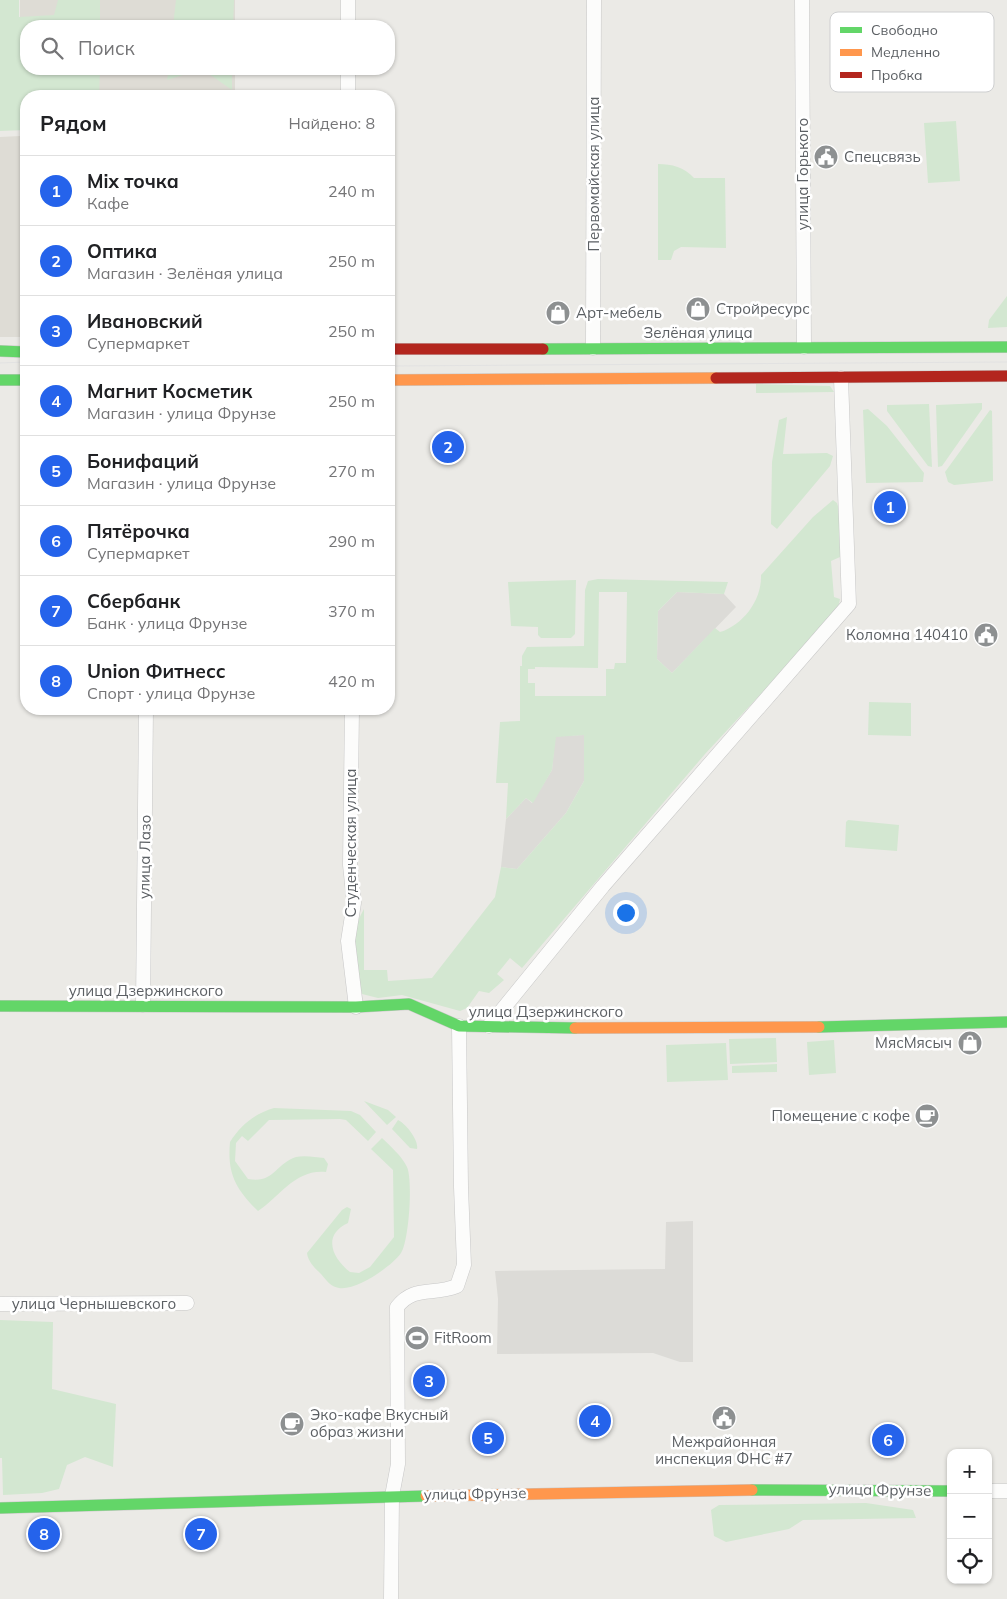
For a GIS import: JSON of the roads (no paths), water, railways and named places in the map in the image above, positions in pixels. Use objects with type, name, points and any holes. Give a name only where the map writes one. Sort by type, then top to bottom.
[{"type":"street","points":[[348,0],[348,20]]},
{"type":"street","name":"Первомайская улица","points":[[593,348],[594,0]]},
{"type":"street","name":"улица Горького","points":[[802,0],[804,347]]},
{"type":"street","points":[[348,75],[348,90]]},
{"type":"street","name":"Зелёная улица","points":[[395,349],[1007,347]]},
{"type":"street","points":[[0,351],[20,352]]},
{"type":"street","points":[[395,380],[1007,376]]},
{"type":"street","points":[[489,1026],[602,886],[849,604],[841,378]]},
{"type":"street","points":[[0,380],[20,380]]},
{"type":"street","name":"улица Лазо","points":[[143,1005],[146,715]]},
{"type":"street","name":"Студенческая улица","points":[[352,715],[350,865],[354,903],[348,941],[356,1007]]},
{"type":"street","name":"улица Дзержинского","points":[[0,1006],[356,1007],[409,1004],[459,1026],[701,1028],[1007,1022]]},
{"type":"street","points":[[391,1599],[392,1496],[398,1464],[396,1307],[412,1292],[443,1292],[457,1286],[464,1265],[459,1026]]},
{"type":"street","name":"улица Чернышевского","points":[[0,1304],[187,1303]]},
{"type":"street","name":"улица Фрунзе","points":[[0,1508],[392,1496],[804,1489],[947,1490]]},
{"type":"street","points":[[992,1491],[1007,1491]]},
{"type":"tram line","points":[[0,363],[20,362]]},
{"type":"tram line","points":[[395,366],[1007,362]]},
{"type":"place","name":"Спецсвязь","points":[[826,157]]},
{"type":"place","name":"Стройресурс","points":[[698,309]]},
{"type":"place","name":"Арт-мебель","points":[[558,313]]},
{"type":"place","name":"Оптика","points":[[448,447]]},
{"type":"place","name":"Mix точка","points":[[890,507]]},
{"type":"place","name":"Коломна 140410","points":[[986,635]]},
{"type":"place","name":"МясМясыч","points":[[970,1043]]},
{"type":"place","name":"Помещение с кофе","points":[[927,1116]]},
{"type":"place","name":"FitRoom","points":[[417,1338]]},
{"type":"place","name":"Ивановский","points":[[429,1381]]},
{"type":"place","name":"Межрайонная инспекция ФНС #7","points":[[724,1418]]},
{"type":"place","name":"Магнит Косметик","points":[[595,1421]]},
{"type":"place","name":"Эко-кафе Вкусный образ жизни","points":[[292,1424]]},
{"type":"place","name":"Бонифаций","points":[[488,1438]]},
{"type":"place","name":"Пятёрочка","points":[[888,1440]]},
{"type":"place","name":"Union Фитнесс","points":[[44,1534]]},
{"type":"place","name":"Сбербанк","points":[[201,1534]]}]
